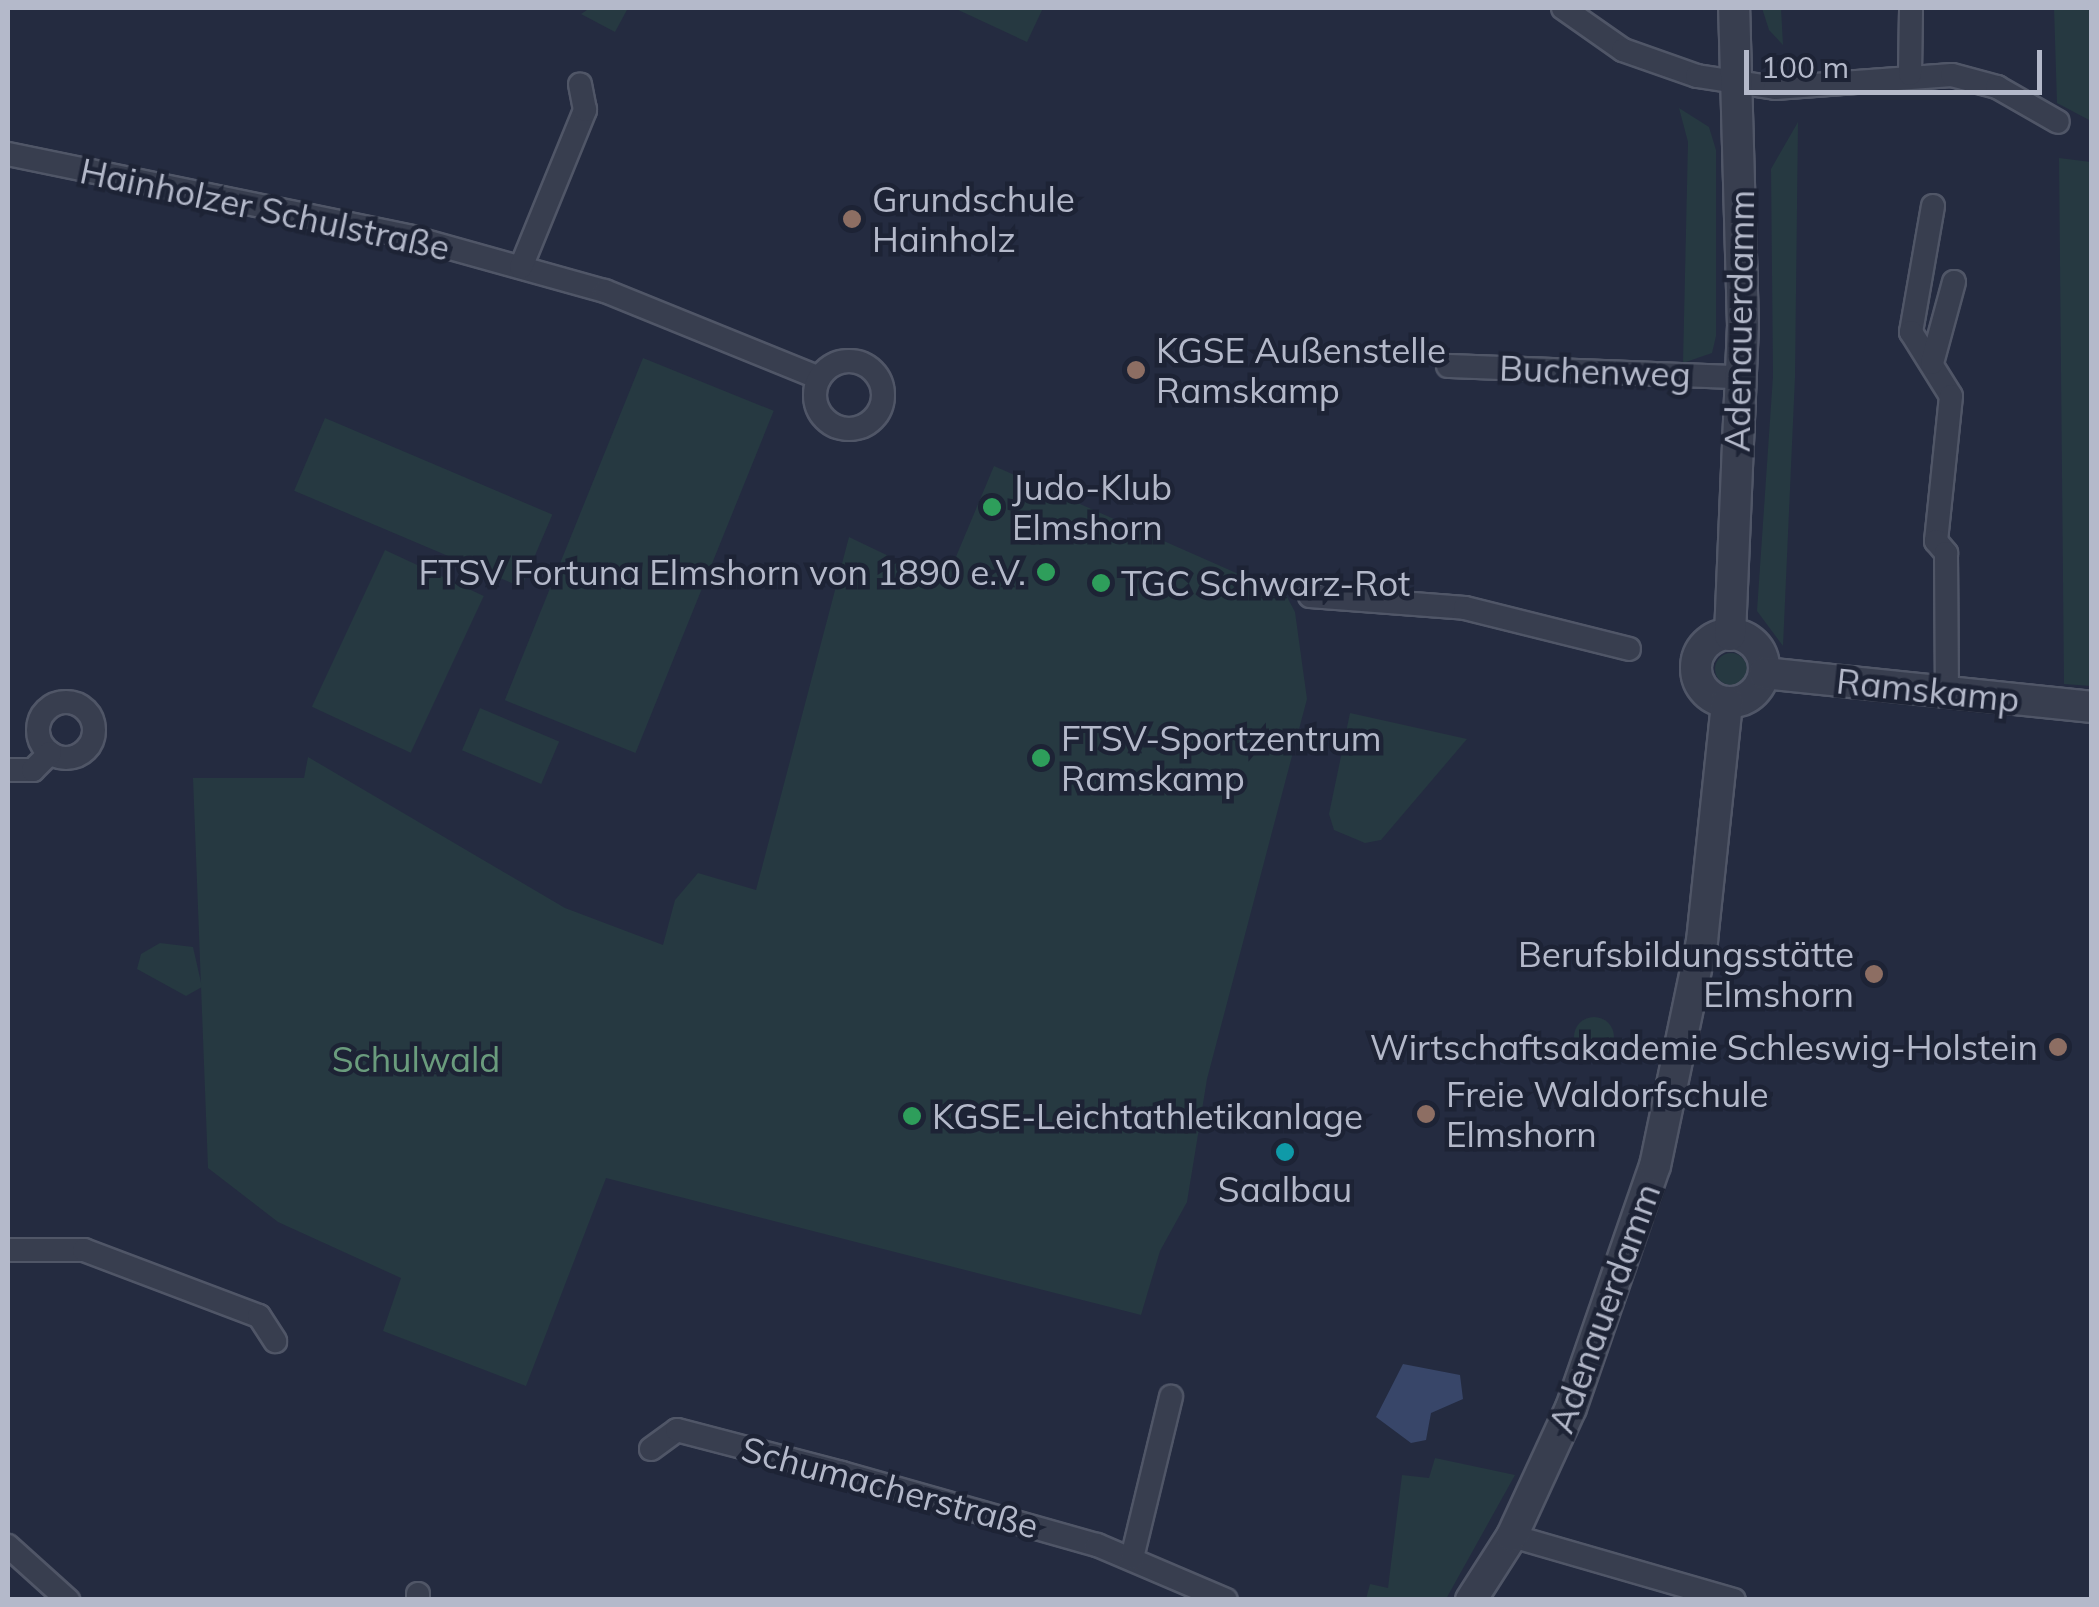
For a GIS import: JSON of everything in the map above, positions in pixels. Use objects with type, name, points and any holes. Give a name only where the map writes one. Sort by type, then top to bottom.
[{"type":"street","points":[[1563,8],[1623,50],[1739,85],[1910,74],[1997,87],[2058,122]]},
{"type":"street","name":"Adenauerdamm","points":[[1730,634],[1741,377],[1739,85],[1734,8]]},
{"type":"street","points":[[1910,74],[1911,8]]},
{"type":"street","points":[[521,267],[586,110],[580,84]]},
{"type":"street","name":"Hainholzer Schulstraße","points":[[8,154],[353,223],[521,267],[606,291],[818,378]]},
{"type":"street","points":[[1933,206],[1911,332],[1951,396],[1936,541],[1946,553],[1947,690]]},
{"type":"street","points":[[1932,364],[1954,282]]},
{"type":"street","name":"Buchenweg","points":[[1448,366],[1741,377]]},
{"type":"street","points":[[1310,596],[1465,608],[1628,649]]},
{"type":"street","points":[[1730,634],[1752,642],[1764,673],[1755,691],[1728,702],[1708,694],[1696,665],[1708,643],[1730,634]]},
{"type":"street","name":"Ramskamp","points":[[1764,673],[2092,707]]},
{"type":"street","name":"Adenauerdamm","points":[[1471,1600],[1512,1536],[1604,1325],[1656,1166],[1702,941],[1728,702]]},
{"type":"street","points":[[8,770],[33,770],[50,752]]},
{"type":"street","points":[[8,1250],[84,1250],[259,1316],[275,1341]]},
{"type":"street","points":[[1132,1558],[1171,1397]]},
{"type":"street","name":"Schumacherstraße","points":[[651,1449],[676,1430],[1132,1558],[1226,1600]]},
{"type":"street","points":[[1512,1536],[1644,1588],[1734,1600]]},
{"type":"street","points":[[8,1546],[68,1600]]},
{"type":"green space","points":[[590,8],[628,8],[615,32],[581,14]]},
{"type":"green space","points":[[954,8],[1043,8],[1027,42]]},
{"type":"green space","points":[[1762,8],[1781,8],[1783,45],[1769,30]]},
{"type":"green space","points":[[2054,8],[2091,8],[2091,121],[2057,103]]},
{"type":"green space","points":[[1679,108],[1709,127],[1716,150],[1716,336],[1712,353],[1683,363],[1688,142]]},
{"type":"green space","points":[[1798,122],[1795,377],[1783,646],[1757,611],[1773,376],[1771,169]]},
{"type":"green space","points":[[2059,158],[2091,162],[2091,686],[2064,684]]},
{"type":"green space","points":[[643,358],[774,411],[636,753],[505,700]]},
{"type":"green space","points":[[325,418],[552,515],[521,587],[294,491]]},
{"type":"green space","name":"Schulwald","points":[[994,466],[1286,595],[1295,612],[1307,699],[1207,1079],[1187,1202],[1160,1251],[1141,1315],[606,1178],[526,1386],[383,1331],[401,1278],[278,1222],[208,1168],[193,778],[304,778],[308,757],[565,908],[663,945],[675,900],[698,873],[756,890],[849,537],[945,583]]},
{"type":"green space","points":[[385,550],[484,596],[411,753],[312,707]]},
{"type":"green space","points":[[1731,653],[1742,658],[1747,669],[1742,680],[1731,685],[1720,680],[1715,669],[1720,658]]},
{"type":"green space","points":[[480,708],[559,742],[541,784],[462,750]]},
{"type":"green space","points":[[1350,713],[1467,739],[1381,840],[1365,843],[1334,830],[1329,814]]},
{"type":"green space","points":[[160,943],[193,947],[202,987],[186,996],[137,969],[141,954]]},
{"type":"green space","points":[[1594,1017],[1608,1023],[1614,1037],[1608,1051],[1594,1057],[1580,1051],[1574,1037],[1580,1023]]},
{"type":"green space","points":[[1435,1458],[1515,1475],[1446,1599],[1366,1599],[1370,1584],[1388,1588],[1402,1475],[1429,1478]]},
{"type":"water","points":[[1403,1364],[1460,1375],[1463,1399],[1431,1413],[1426,1440],[1411,1443],[1376,1417]]},
{"type":"place","name":"Grundschule Hainholz","points":[[852,219]]},
{"type":"place","name":"KGSE Außenstelle Ramskamp","points":[[1136,370]]},
{"type":"place","name":"Judo-Klub Elmshorn","points":[[992,507]]},
{"type":"place","name":"FTSV Fortuna Elmshorn von 1890 e.V.","points":[[1046,572]]},
{"type":"place","name":"TGC Schwarz-Rot","points":[[1101,583]]},
{"type":"place","name":"FTSV-Sportzentrum Ramskamp","points":[[1041,758]]},
{"type":"place","name":"Berufsbildungsstätte Elmshorn","points":[[1874,974]]},
{"type":"place","name":"Wirtschaftsakademie Schleswig-Holstein","points":[[2058,1047]]},
{"type":"place","name":"Freie Waldorfschule Elmshorn","points":[[1426,1114]]},
{"type":"place","name":"KGSE-Leichtathletikanlage","points":[[912,1116]]},
{"type":"place","name":"Saalbau","points":[[1285,1152]]}]
